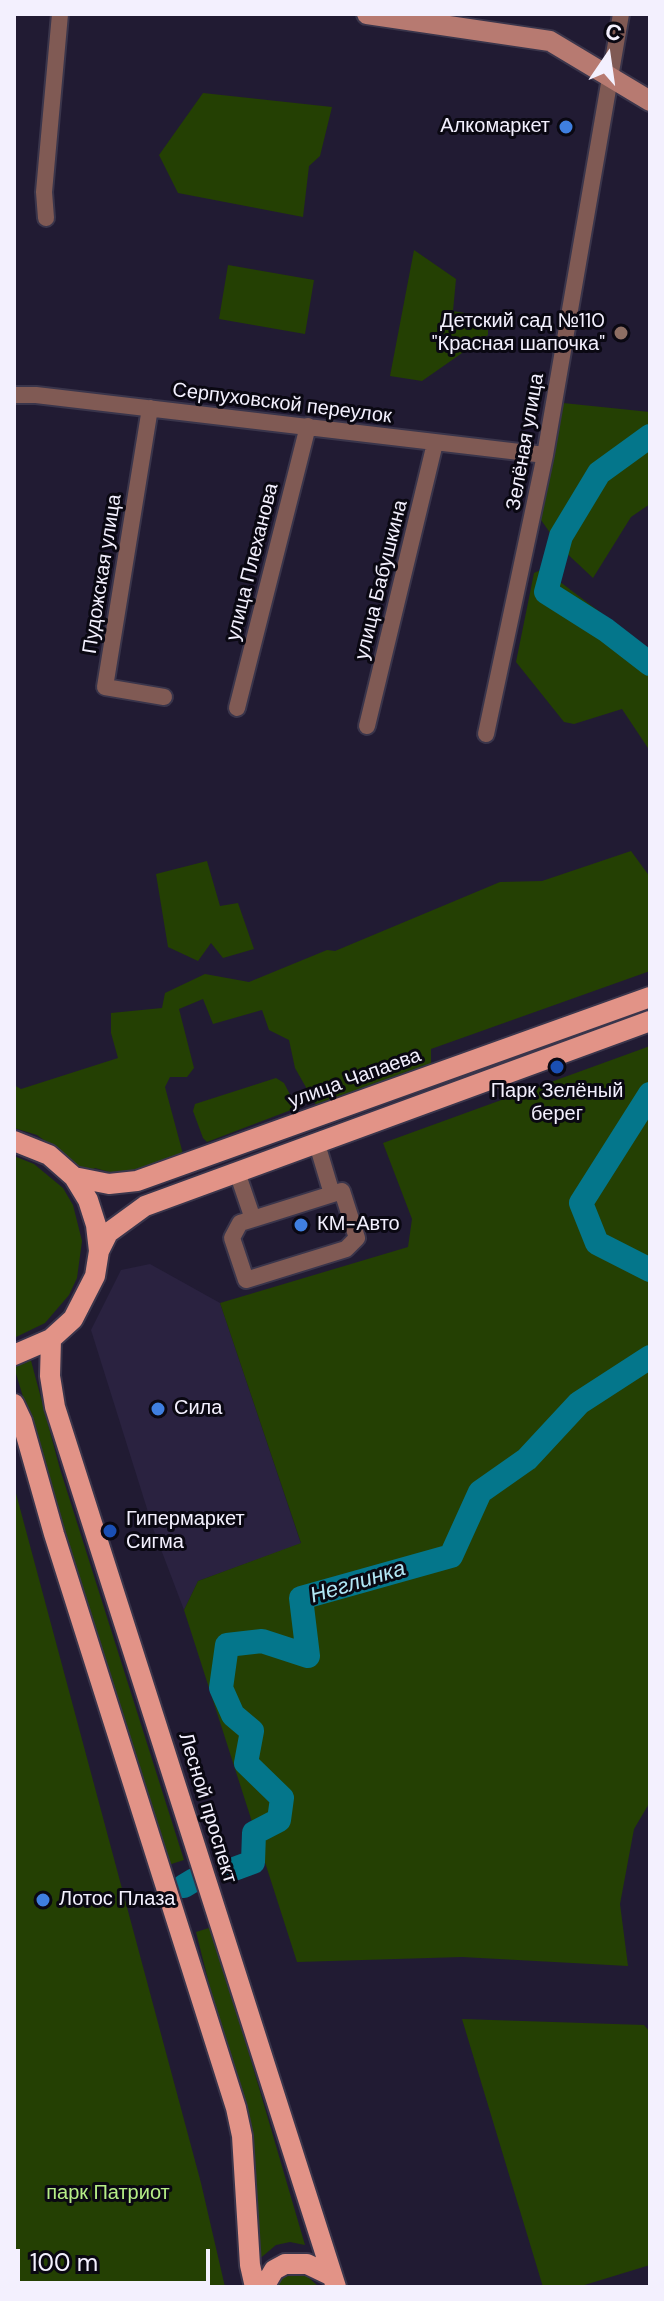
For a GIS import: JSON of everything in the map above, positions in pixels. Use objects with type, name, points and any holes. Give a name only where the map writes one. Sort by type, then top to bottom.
[{"type":"main road","points":[[367,14],[550,41],[650,101]]},
{"type":"main road","name":"улица Чапаева","points":[[74,1177],[109,1184],[137,1181],[650,997]]},
{"type":"main road","points":[[14,1355],[51,1339],[73,1319],[86,1299],[99,1251],[108,1233],[145,1206],[650,1021]]},
{"type":"main road","points":[[14,1141],[49,1155],[74,1177],[88,1200],[96,1225],[99,1251]]},
{"type":"main road","name":"Лесной проспект","points":[[51,1339],[50,1376],[55,1407],[334,2281]]},
{"type":"main road","points":[[14,1404],[22,1421],[54,1534],[239,2122],[247,2237],[255,2287]]},
{"type":"main road","points":[[264,2287],[274,2270],[285,2264],[307,2264],[334,2281]]},
{"type":"street","points":[[46,218],[44,192],[60,14]]},
{"type":"street","name":"Зелёная улица","points":[[486,734],[545,455],[621,14]]},
{"type":"street","name":"Серпуховской переулок","points":[[14,395],[545,455]]},
{"type":"street","name":"Пудожская улица","points":[[150,408],[105,687],[164,697]]},
{"type":"street","name":"улица Плеханова","points":[[237,708],[308,426]]},
{"type":"street","name":"улица Бабушкина","points":[[367,726],[435,443]]},
{"type":"street","points":[[317,1144],[332,1194]]},
{"type":"street","points":[[237,1172],[253,1219]]},
{"type":"street","points":[[342,1191],[357,1238],[346,1249],[246,1280],[232,1238],[240,1223],[253,1219],[342,1191]]},
{"type":"shaded area","points":[[150,1264],[220,1303],[301,1544],[198,1581],[184,1610],[154,1531],[91,1330],[121,1270]]},
{"type":"green space","points":[[203,93],[332,107],[320,156],[309,166],[303,217],[178,193],[159,155]]},
{"type":"green space","points":[[414,250],[456,279],[453,311],[488,317],[488,335],[422,381],[390,376]]},
{"type":"green space","points":[[228,265],[314,280],[305,334],[219,319]]},
{"type":"green space","points":[[563,403],[650,412],[650,504],[631,517],[593,578],[560,547],[541,520]]},
{"type":"green space","points":[[543,569],[650,650],[650,751],[622,709],[574,724],[564,722],[516,662],[534,573]]},
{"type":"green space","points":[[631,851],[650,877],[650,971],[431,1049],[431,1064],[316,1105],[295,1068],[289,1040],[269,1030],[262,1010],[213,1024],[203,999],[179,1009],[194,1068],[187,1077],[170,1077],[165,1087],[183,1154],[134,1170],[113,1173],[95,1168],[88,1173],[37,1135],[14,1128],[14,1085],[21,1089],[118,1058],[111,1033],[111,1013],[162,1008],[165,993],[205,974],[249,982],[327,950],[335,951],[500,882],[542,881]]},
{"type":"green space","points":[[207,861],[220,906],[238,903],[254,949],[223,958],[211,943],[198,961],[168,947],[156,874]]},
{"type":"green space","points":[[650,1046],[650,1802],[634,1829],[620,1904],[628,1966],[462,1957],[297,1962],[184,1610],[198,1581],[301,1543],[220,1303],[408,1247],[412,1219],[383,1143]]},
{"type":"green space","points":[[276,1078],[284,1083],[295,1104],[291,1110],[207,1142],[203,1138],[193,1111],[195,1104]]},
{"type":"green space","points":[[14,1156],[34,1164],[63,1188],[73,1205],[82,1241],[77,1278],[69,1295],[45,1323],[14,1338]]},
{"type":"green space","points":[[30,1357],[60,1469],[184,1860],[165,1866],[14,1367],[14,1362]]},
{"type":"green space","name":"парк Патриот","points":[[14,1486],[201,2183],[225,2287],[14,2287]]},
{"type":"green space","points":[[212,1927],[305,2245],[290,2242],[276,2245],[257,2261],[246,2131],[196,1932]]},
{"type":"green space","points":[[462,2019],[644,2025],[650,2032],[650,2265],[578,2287],[543,2287]]},
{"type":"green space","points":[[299,2269],[319,2287],[268,2287],[272,2276]]},
{"type":"waterway","name":"Неглинка","points":[[650,436],[599,473],[561,536],[546,592],[606,630],[650,664]]},
{"type":"waterway","name":"Неглинка","points":[[650,1094],[581,1203],[597,1243],[650,1270]]},
{"type":"waterway","name":"Неглинка","points":[[234,1869],[253,1862],[254,1833],[279,1820],[282,1798],[246,1763],[252,1731],[233,1715],[221,1688],[227,1645],[262,1641],[308,1656],[301,1598],[451,1556],[480,1492],[527,1459],[579,1403],[650,1357]]},
{"type":"waterway","name":"Неглинка","points":[[184,1886],[194,1880]]},
{"type":"place","name":"Алкомаркет","points":[[566,127]]},
{"type":"place","name":"Детский сад №110 \"Красная шапочка\"","points":[[621,333]]},
{"type":"place","name":"Парк Зелёный берег","points":[[557,1067]]},
{"type":"place","name":"КМ-Авто","points":[[301,1225]]},
{"type":"place","name":"Сила","points":[[158,1409]]},
{"type":"place","name":"Гипермаркет Сигма","points":[[110,1531]]},
{"type":"place","name":"Лотос Плаза","points":[[43,1900]]}]
